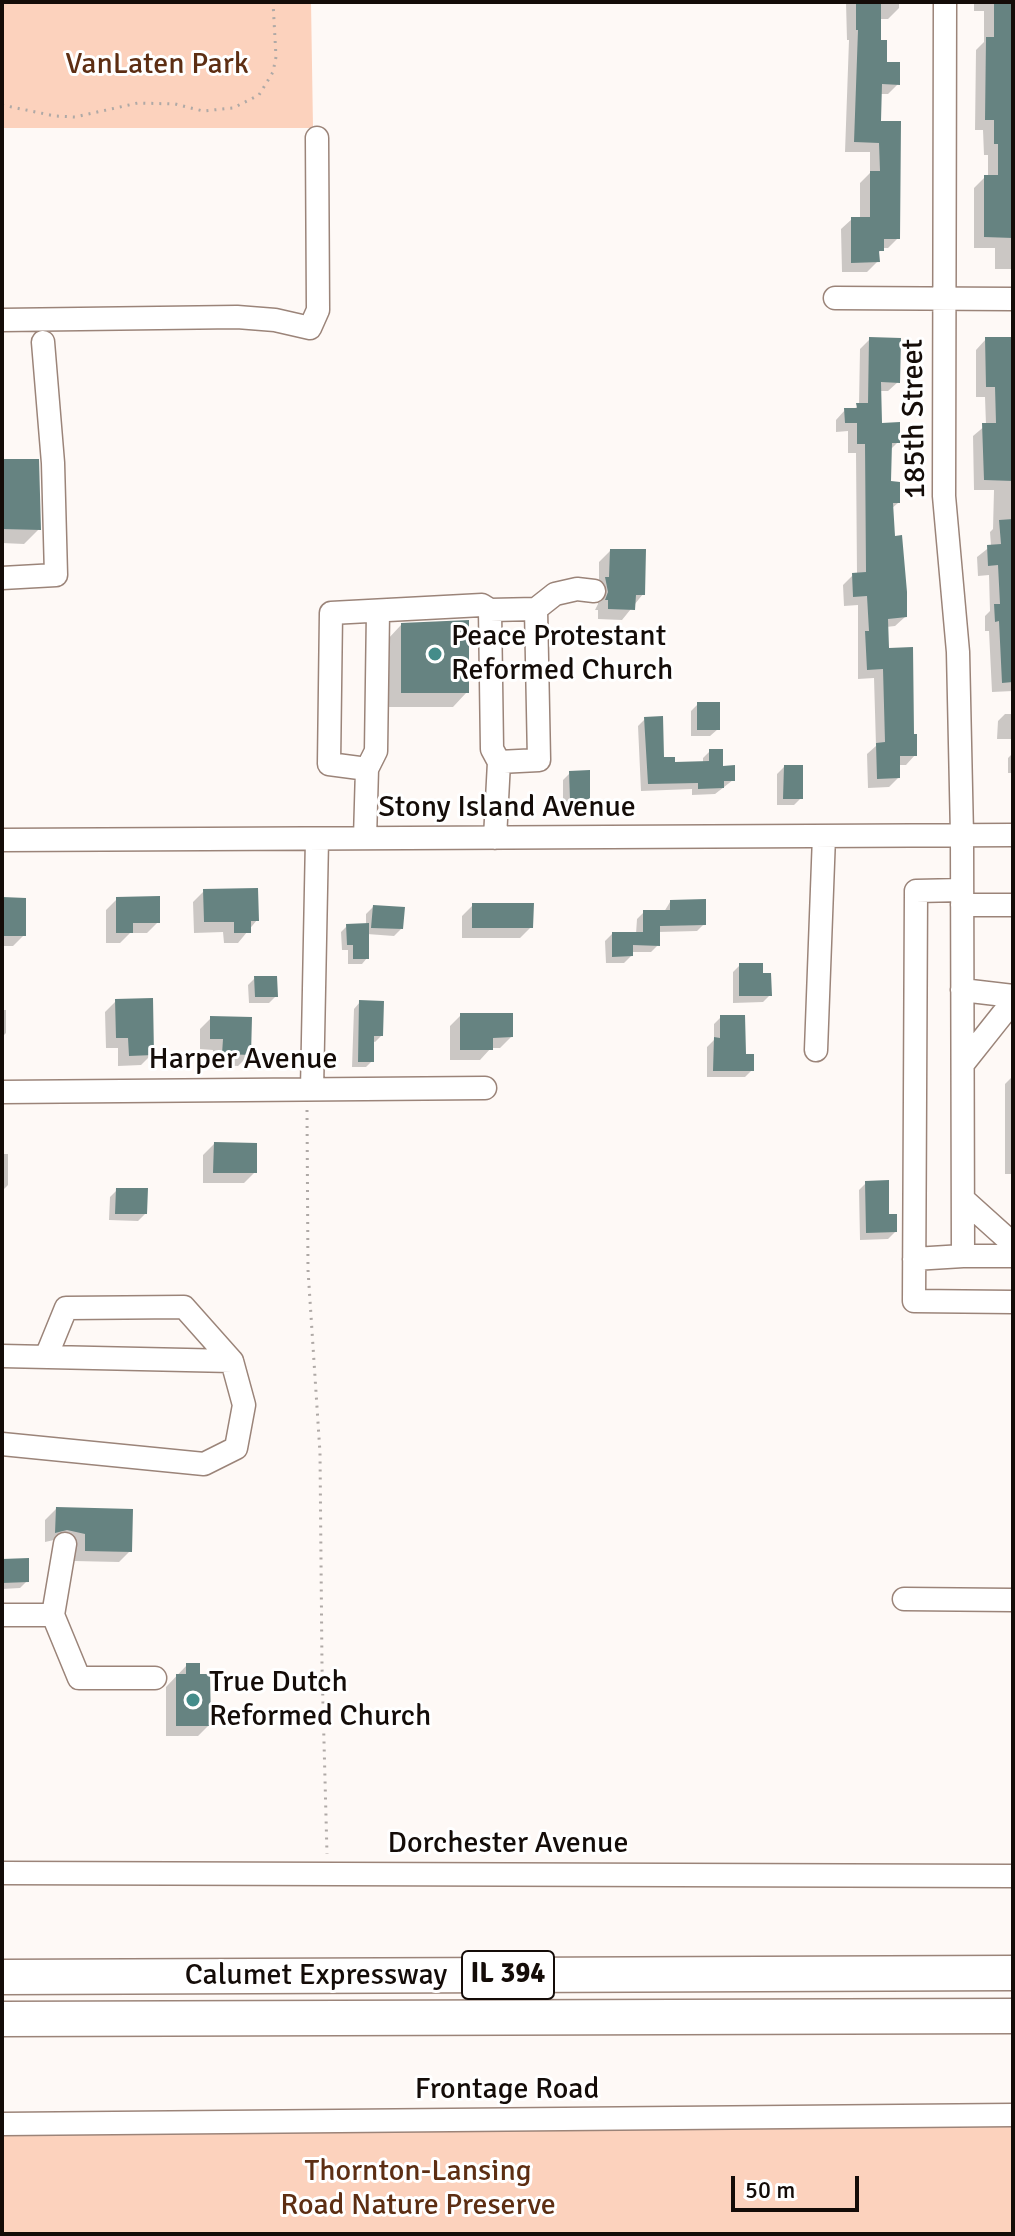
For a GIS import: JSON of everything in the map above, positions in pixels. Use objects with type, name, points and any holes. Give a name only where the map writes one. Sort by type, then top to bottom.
[{"type":"highway","name":"Calumet Expressway","points":[[2,1977],[1013,1973]]},
{"type":"highway","name":"Calumet Expressway","points":[[2,2019],[1013,2016]]},
{"type":"street","name":"185th Street","points":[[945,2],[944,496],[958,652],[962,835],[963,1256]]},
{"type":"street","points":[[2,320],[237,317],[275,320],[310,328],[318,310],[317,138]]},
{"type":"street","points":[[835,298],[1013,299]]},
{"type":"street","points":[[2,578],[56,575],[53,463],[43,342]]},
{"type":"street","points":[[367,769],[329,764],[331,613],[482,605],[490,610],[536,609],[555,594],[577,589],[594,591]]},
{"type":"street","points":[[499,762],[539,760],[536,609]]},
{"type":"street","points":[[490,610],[492,749],[499,762],[495,838]]},
{"type":"street","points":[[365,838],[367,769],[376,751],[378,612]]},
{"type":"street","name":"Stony Island Avenue","points":[[2,840],[1013,835]]},
{"type":"street","points":[[816,1050],[824,836]]},
{"type":"street","points":[[309,1089],[317,839]]},
{"type":"street","points":[[1013,905],[916,891],[914,1259],[914,1301],[1013,1302]]},
{"type":"street","points":[[962,990],[1013,998],[963,1064]]},
{"type":"street","name":"Harper Avenue","points":[[2,1092],[485,1088]]},
{"type":"street","points":[[963,1199],[1013,1244]]},
{"type":"street","points":[[914,1259],[1013,1256]]},
{"type":"street","points":[[2,1444],[204,1464],[236,1448],[244,1405],[232,1361],[184,1307],[66,1308],[46,1357]]},
{"type":"street","points":[[2,1356],[232,1361]]},
{"type":"street","points":[[65,1544],[53,1615],[79,1678],[155,1678]]},
{"type":"street","points":[[904,1599],[1013,1600]]},
{"type":"street","points":[[2,1615],[53,1615]]},
{"type":"street","name":"Dorchester Avenue","points":[[2,1873],[1013,1876]]},
{"type":"street","name":"Frontage Road","points":[[2,2124],[1013,2115]]},
{"type":"path","points":[[2,105],[75,117],[138,103],[175,104],[203,111],[233,108],[259,95],[273,72],[276,41],[273,2]]},
{"type":"path","points":[[309,1089],[308,1270],[320,1453],[327,1874]]},
{"type":"green space","name":"VanLaten Park","points":[[2,2],[311,2],[313,128],[2,128]]},
{"type":"green space","name":"Thornton-Lansing Road Nature Preserve","points":[[1013,2127],[1013,2234],[2,2234],[2,2130]]},
{"type":"building","points":[[856,2],[881,2],[881,40],[887,40],[887,62],[900,62],[900,85],[882,84],[881,121],[901,121],[900,239],[884,239],[884,251],[879,251],[880,262],[851,263],[851,217],[870,217],[870,171],[880,171],[879,143],[854,142]]},
{"type":"building","points":[[994,2],[1013,2],[1013,238],[984,237],[984,175],[998,175],[994,120],[985,120],[986,37],[994,37]]},
{"type":"building","points":[[869,337],[901,338],[900,383],[881,382],[882,423],[900,422],[900,443],[892,443],[891,481],[900,482],[900,503],[893,503],[895,536],[902,535],[907,592],[907,617],[888,619],[889,648],[913,647],[917,756],[900,756],[900,778],[877,779],[876,743],[885,742],[883,669],[867,670],[867,596],[853,597],[852,573],[866,572],[865,444],[857,444],[857,423],[845,423],[844,408],[857,408],[856,403],[868,403]]},
{"type":"building","points":[[985,337],[1013,337],[1013,481],[984,480],[982,423],[996,423],[995,387],[986,387]]},
{"type":"building","points":[[2,459],[39,459],[41,530],[2,529]]},
{"type":"building","points":[[1013,519],[1013,682],[1002,683],[999,621],[995,622],[994,604],[1000,604],[998,565],[988,566],[987,545],[1001,544],[999,520]]},
{"type":"building","points":[[610,549],[646,549],[645,595],[636,595],[635,610],[608,609],[605,577],[609,577]]},
{"type":"building","name":"Peace Protestant Reformed Church","points":[[469,620],[469,693],[401,693],[401,623]]},
{"type":"building","points":[[697,702],[720,702],[720,730],[697,730]]},
{"type":"building","points":[[663,716],[664,757],[675,757],[675,762],[709,761],[709,749],[723,749],[723,766],[735,765],[735,781],[724,781],[724,788],[698,789],[698,783],[648,784],[644,717]]},
{"type":"building","points":[[784,765],[803,765],[803,799],[783,799]]},
{"type":"building","points":[[590,770],[590,799],[570,800],[569,771]]},
{"type":"building","points":[[258,888],[259,921],[251,921],[251,933],[234,933],[234,922],[204,922],[203,889]]},
{"type":"building","points":[[160,896],[160,923],[133,923],[133,933],[116,933],[116,897]]},
{"type":"building","points":[[2,897],[26,898],[26,936],[2,936]]},
{"type":"building","points":[[706,899],[706,925],[660,926],[660,946],[633,945],[633,956],[612,957],[612,932],[643,932],[643,910],[670,910],[670,900]]},
{"type":"building","points":[[472,903],[534,903],[533,928],[472,928]]},
{"type":"building","points":[[373,905],[405,907],[403,929],[371,928]]},
{"type":"building","points":[[369,923],[369,959],[353,959],[353,945],[347,945],[346,924]]},
{"type":"building","points":[[739,963],[763,963],[763,973],[771,973],[772,996],[739,996]]},
{"type":"building","points":[[254,976],[277,976],[278,997],[255,997]]},
{"type":"building","points":[[153,998],[154,1055],[129,1056],[128,1038],[116,1038],[115,999]]},
{"type":"building","points":[[359,1000],[384,1001],[383,1036],[374,1036],[374,1062],[358,1062]]},
{"type":"building","points":[[460,1013],[513,1013],[513,1037],[493,1038],[493,1050],[460,1050]]},
{"type":"building","points":[[720,1015],[745,1015],[746,1054],[754,1054],[754,1071],[713,1071],[714,1037],[720,1038]]},
{"type":"building","points":[[210,1016],[252,1017],[251,1055],[222,1054],[223,1039],[210,1039]]},
{"type":"building","points":[[214,1142],[257,1143],[257,1173],[213,1173]]},
{"type":"building","points":[[889,1180],[889,1214],[897,1214],[897,1232],[866,1233],[865,1181]]},
{"type":"building","points":[[116,1188],[148,1188],[147,1214],[115,1214]]},
{"type":"building","points":[[56,1507],[133,1509],[132,1552],[85,1551],[85,1534],[67,1530],[55,1533]]},
{"type":"building","points":[[29,1558],[29,1582],[2,1583],[2,1559]]},
{"type":"building","name":"True Dutch Reformed Church","points":[[186,1663],[200,1663],[200,1674],[210,1674],[211,1726],[176,1726],[176,1674],[186,1674]]},
{"type":"place","name":"Peace Protestant Reformed Church","points":[[435,654]]},
{"type":"place","name":"True Dutch Reformed Church","points":[[193,1700]]}]
